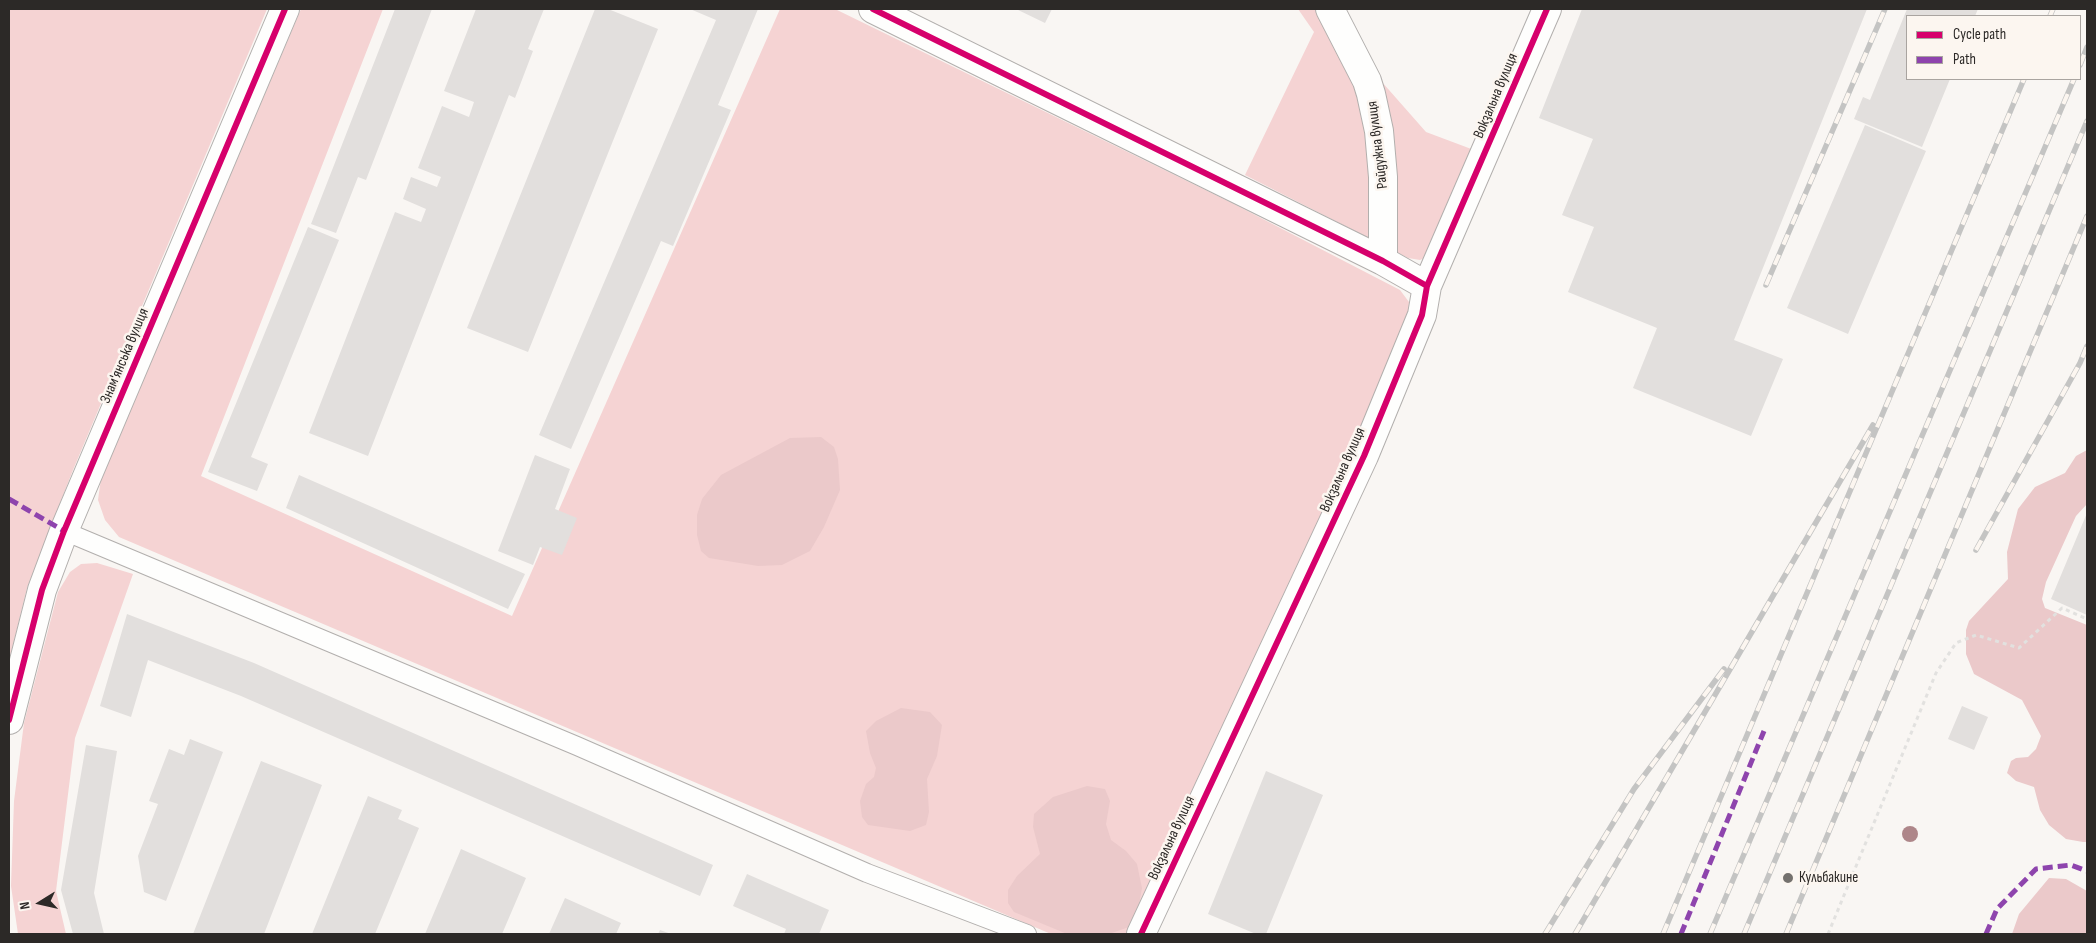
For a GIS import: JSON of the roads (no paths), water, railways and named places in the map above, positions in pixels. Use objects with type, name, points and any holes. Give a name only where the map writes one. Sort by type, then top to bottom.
[{"type":"street","name":"Знам'янська вулиця","points":[[9,720],[42,590],[64,531],[285,9]]},
{"type":"street","points":[[873,9],[1384,261],[1427,286]]},
{"type":"street","name":"Райдужна вулиця","points":[[1330,9],[1367,80],[1379,131],[1383,177],[1384,261]]},
{"type":"street","name":"Вокзальна вулиця","points":[[1141,934],[1364,456],[1422,315],[1427,286],[1547,9]]},
{"type":"lane","points":[[64,531],[577,746],[867,873],[1027,934]]},
{"type":"railway","points":[[1766,285],[1885,9]]},
{"type":"railway","points":[[2050,15],[2053,9]]},
{"type":"railway","points":[[2081,62],[2087,47]]},
{"type":"railway","points":[[1663,934],[2024,80]]},
{"type":"railway","points":[[1710,934],[2074,80]]},
{"type":"railway","points":[[1744,934],[2087,121]]},
{"type":"railway","points":[[1786,934],[2087,216]]},
{"type":"railway","points":[[1976,550],[2080,363],[2087,346]]},
{"type":"railway","points":[[1575,934],[1873,425]]},
{"type":"railway","points":[[1545,934],[1634,789],[1724,669]]},
{"type":"place","name":"Кульбакине","points":[[1788,878]]}]
